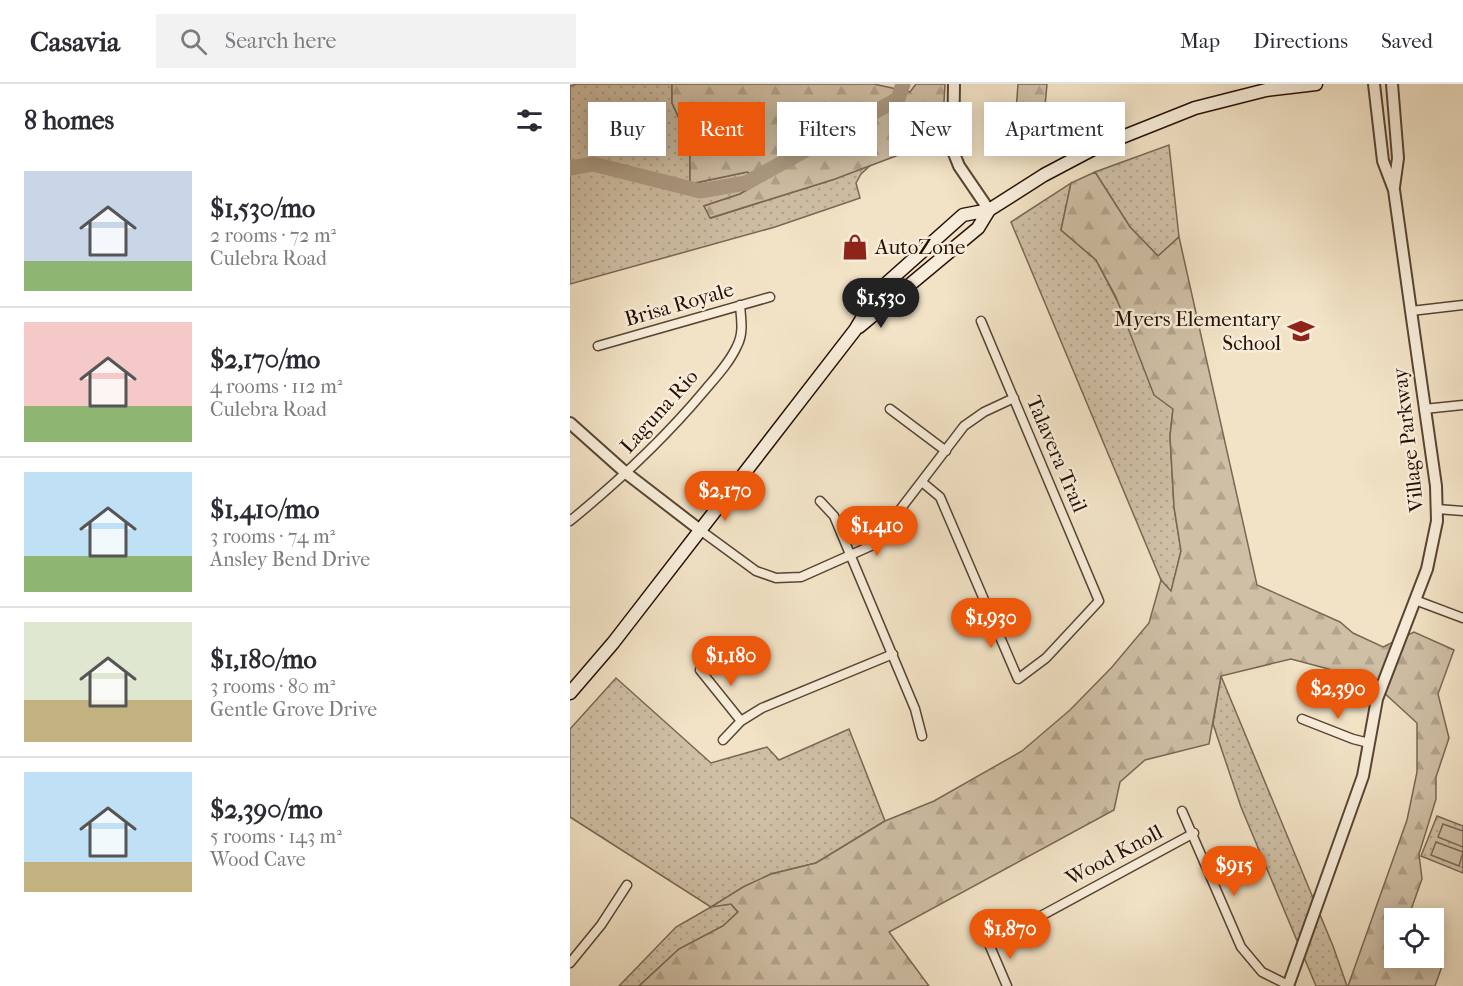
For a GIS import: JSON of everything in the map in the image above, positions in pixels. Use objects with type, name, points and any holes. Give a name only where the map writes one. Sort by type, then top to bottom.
[{"type":"main road","points":[[570,693],[614,643],[855,330],[879,290],[896,272],[963,216],[989,210],[1044,175],[1089,151],[1195,108],[1266,90],[1316,84]]},
{"type":"main road","points":[[855,330],[890,305],[937,260],[978,228],[989,210]]},
{"type":"street","points":[[954,84],[952,151],[958,166],[989,210]]},
{"type":"street","name":"Village Parkway","points":[[1288,986],[1355,799],[1377,699],[1433,549],[1437,509],[1394,190],[1383,161],[1374,84]]},
{"type":"street","name":"Village Parkway","points":[[1392,84],[1398,158],[1394,190]]},
{"type":"street","name":"Brisa Royale","points":[[598,346],[770,297]]},
{"type":"street","name":"Laguna Rio","points":[[570,521],[626,474],[687,411],[737,346],[742,332],[740,305]]},
{"type":"street","points":[[1411,311],[1463,305]]},
{"type":"street","name":"Talavera Trail","points":[[922,482],[940,497],[1018,679],[1046,658],[1099,601],[981,321]]},
{"type":"street","points":[[570,423],[626,474],[750,568],[776,578],[801,578],[852,556],[880,537],[971,420],[1014,398]]},
{"type":"street","points":[[1424,409],[1463,405]]},
{"type":"street","points":[[890,409],[946,451]]},
{"type":"street","points":[[820,501],[834,516],[852,556],[915,709],[922,736]]},
{"type":"street","points":[[1437,509],[1463,511]]},
{"type":"street","points":[[1415,600],[1463,618]]},
{"type":"street","points":[[723,740],[741,721],[762,708],[893,654]]},
{"type":"street","points":[[700,670],[741,721]]},
{"type":"street","points":[[1302,719],[1353,740],[1369,742]]},
{"type":"street","points":[[1182,811],[1194,833],[1241,947],[1262,972],[1288,986]]},
{"type":"street","name":"Wood Knoll","points":[[1007,986],[989,944],[1194,833]]},
{"type":"street","points":[[570,962],[601,926],[627,885]]},
{"type":"green space","points":[[577,84],[672,84],[672,103],[678,116],[678,156],[690,156],[690,184],[747,172],[764,180],[740,194],[704,206],[711,218],[835,179],[873,163],[861,174],[856,183],[860,198],[775,227],[570,284],[570,86]]},
{"type":"green space","points":[[672,84],[874,84],[910,92],[916,84],[945,84],[944,102],[889,102],[889,156],[896,156],[835,179],[710,218],[704,206],[740,194],[764,180],[747,172],[690,184],[690,156],[765,156],[765,102],[678,102],[678,116],[672,103]]},
{"type":"green space","points":[[1018,84],[1047,84],[1045,102],[1017,102]]},
{"type":"green space","points":[[1169,145],[1179,237],[1158,256],[1130,227],[1095,172]]},
{"type":"green space","points":[[1095,172],[1130,227],[1158,256],[1179,237],[1257,585],[1340,622],[1353,633],[1383,647],[1414,632],[1454,650],[1438,694],[1449,738],[1436,777],[1436,799],[1419,854],[1422,879],[1412,908],[1384,908],[1384,968],[1441,968],[1435,986],[1348,986],[1407,820],[1417,772],[1417,723],[1370,680],[1291,659],[1221,676],[1209,744],[1145,760],[1120,782],[1114,810],[889,932],[929,986],[639,986],[679,949],[723,926],[738,912],[731,904],[711,907],[743,887],[771,874],[816,863],[885,821],[934,801],[1022,751],[1070,710],[1112,667],[1149,623],[1161,580],[1171,591],[1181,551],[1174,507],[1170,436],[1173,409],[1154,395],[1116,297],[1096,260],[1061,230],[1071,183]]},
{"type":"green space","points":[[1071,183],[1061,230],[1096,260],[1173,409],[1170,436],[1174,507],[1181,551],[1171,592],[1161,580],[1011,222]]},
{"type":"green space","points":[[1221,676],[1333,946],[1347,986],[1316,986],[1241,807],[1213,724]]},
{"type":"green space","points":[[616,678],[711,763],[767,747],[779,760],[849,729],[885,821],[816,863],[771,874],[713,906],[731,904],[738,912],[723,926],[679,949],[639,986],[619,986],[676,927],[711,907],[570,817],[570,729]]},
{"type":"green space","points":[[1437,816],[1463,826],[1463,873],[1421,856]]},
{"type":"green space","points":[[1443,824],[1463,831],[1463,847],[1438,837]]},
{"type":"green space","points":[[1436,842],[1463,852],[1459,866],[1431,855]]},
{"type":"waterway","points":[[570,168],[593,164],[700,191],[746,183],[898,99],[903,84]]},
{"type":"place","name":"AutoZone","points":[[855,247]]},
{"type":"place","name":"Myers Elementary School","points":[[1301,331]]}]
